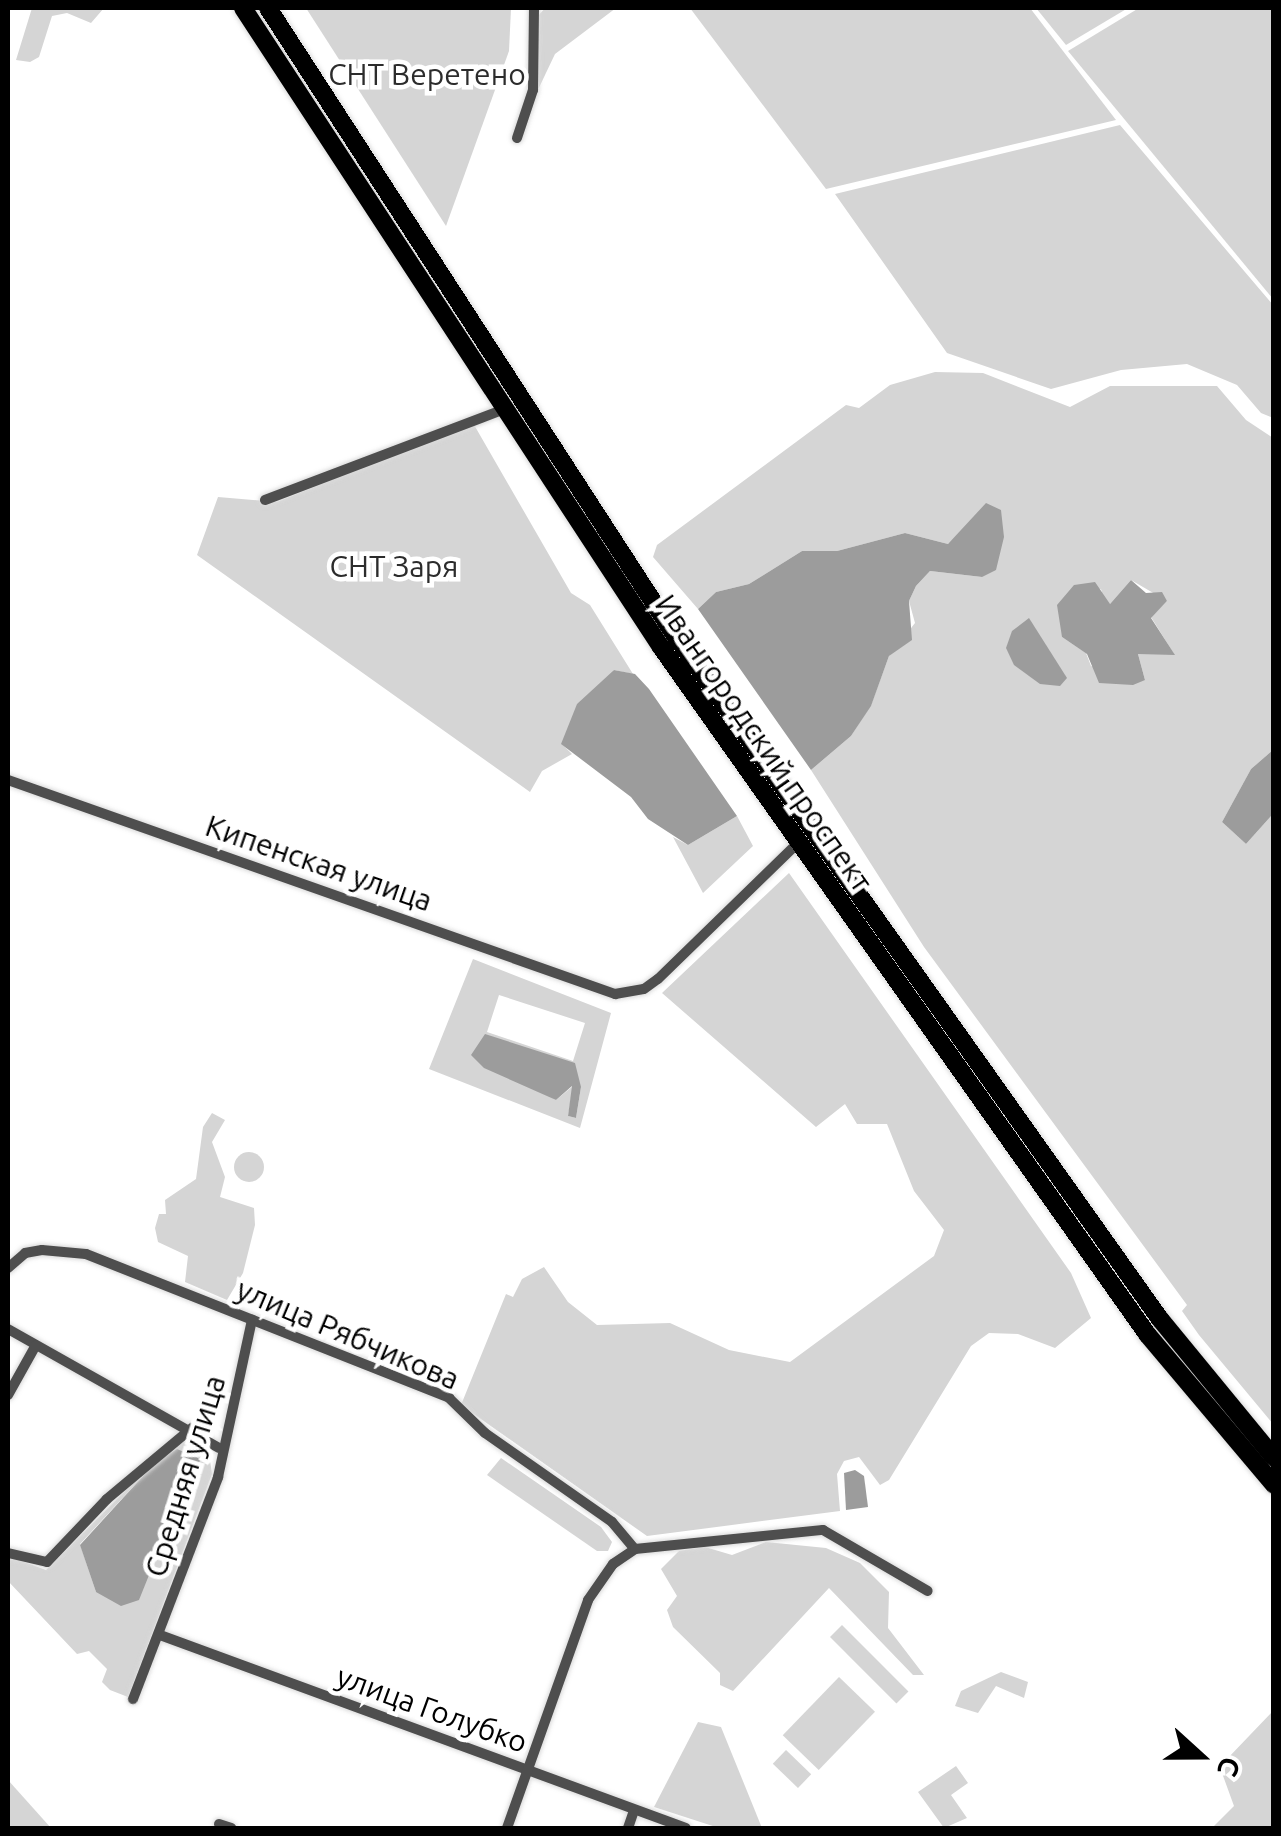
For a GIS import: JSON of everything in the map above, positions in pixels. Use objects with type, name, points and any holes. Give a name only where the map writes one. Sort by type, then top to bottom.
[{"type":"highway","name":"Ивангородский проспект","points":[[244,8],[504,408],[799,842],[1148,1334],[1274,1485]]},
{"type":"highway","name":"Ивангородский проспект","points":[[268,8],[676,637],[1170,1332],[1274,1458]]},
{"type":"street","points":[[517,138],[533,90],[534,8]]},
{"type":"street","points":[[265,500],[504,408]]},
{"type":"street","name":"Кипенская улица","points":[[8,780],[615,994],[644,990],[658,980],[799,842]]},
{"type":"street","name":"улица Рябчикова","points":[[8,1268],[25,1254],[42,1250],[86,1254],[449,1398],[485,1434],[612,1522],[636,1548]]},
{"type":"street","name":"Средняя улица","points":[[133,1699],[218,1477],[219,1448],[252,1320]]},
{"type":"street","points":[[8,1329],[192,1428],[219,1448]]},
{"type":"street","points":[[8,1396],[36,1345]]},
{"type":"street","points":[[8,1553],[42,1563],[192,1428]]},
{"type":"street","points":[[507,1828],[588,1600],[614,1564],[636,1548],[823,1530],[928,1591]]},
{"type":"street","name":"улица Голубко","points":[[160,1635],[686,1828]]},
{"type":"street","points":[[628,1828],[634,1811]]},
{"type":"street","points":[[220,1824],[232,1828]]},
{"type":"green space","points":[[32,8],[104,8],[91,23],[67,13],[52,16],[39,57],[30,62],[16,60]]},
{"type":"green space","name":"СНТ Веретено","points":[[306,8],[511,8],[509,51],[446,226]]},
{"type":"green space","points":[[545,8],[616,8],[555,54],[535,96],[538,16]]},
{"type":"green space","points":[[690,8],[1030,8],[1116,120],[826,189]]},
{"type":"green space","points":[[1036,8],[1128,8],[1066,45]]},
{"type":"green space","points":[[1139,8],[1273,8],[1273,299],[1068,51]]},
{"type":"green space","points":[[1120,125],[1273,305],[1273,418],[1261,413],[1237,385],[1187,364],[1121,370],[1051,389],[947,353],[835,194]]},
{"type":"green space","points":[[935,372],[983,373],[1070,407],[1110,386],[1217,386],[1246,420],[1273,438],[1273,750],[1251,769],[1222,822],[1246,844],[1273,814],[1273,1424],[1199,1335],[1182,1311],[1187,1305],[924,947],[811,770],[851,736],[871,705],[889,656],[915,623],[909,601],[916,586],[930,571],[982,577],[966,528],[948,544],[905,533],[837,551],[802,551],[749,584],[716,592],[698,609],[653,557],[657,545],[846,405],[859,408],[890,385]],"holes":[[[1131,580],[1167,601],[1151,617],[1174,654],[1138,654],[1145,680],[1091,666],[1086,653],[1062,637],[1062,614],[1101,589],[1105,605]]]},
{"type":"green space","name":"СНТ Заря","points":[[473,423],[571,593],[590,605],[633,674],[614,670],[562,744],[572,754],[542,771],[530,792],[197,555],[218,497],[277,502]]},
{"type":"green space","points":[[737,816],[753,846],[703,893],[673,837],[688,845]]},
{"type":"green space","points":[[789,873],[1071,1273],[1091,1318],[1055,1348],[1018,1334],[989,1333],[971,1346],[889,1480],[880,1485],[859,1457],[844,1461],[837,1474],[840,1511],[647,1536],[461,1405],[506,1294],[513,1297],[522,1279],[544,1267],[568,1302],[597,1325],[670,1323],[729,1350],[790,1362],[934,1256],[944,1230],[914,1191],[887,1124],[857,1124],[845,1104],[816,1127],[662,993]]},
{"type":"green space","points":[[473,959],[611,1013],[580,1128],[429,1069]],"holes":[[[499,995],[585,1023],[573,1061],[487,1032]],[[509,1074],[581,1087],[576,1118],[568,1116],[573,1086],[556,1100]]]},
{"type":"green space","points":[[212,1113],[225,1120],[212,1142],[225,1177],[220,1197],[254,1208],[255,1225],[243,1273],[227,1300],[185,1282],[188,1256],[158,1242],[155,1228],[159,1214],[166,1214],[165,1200],[196,1179],[203,1127]]},
{"type":"green space","points":[[249,1152],[263,1161],[264,1167],[255,1181],[249,1182],[235,1173],[234,1167],[243,1153]]},
{"type":"green space","points":[[191,1438],[208,1446],[212,1474],[128,1697],[110,1690],[102,1682],[107,1669],[89,1651],[77,1654],[8,1581],[8,1556],[46,1570],[162,1454]],"holes":[[[155,1463],[196,1478],[158,1550],[96,1592],[80,1544]]]},
{"type":"green space","points":[[501,1458],[601,1527],[612,1542],[608,1551],[597,1551],[487,1475]]},
{"type":"green space","points":[[766,1542],[826,1548],[860,1563],[889,1592],[888,1628],[924,1675],[913,1675],[829,1588],[733,1691],[720,1685],[720,1673],[673,1627],[667,1610],[677,1596],[661,1569],[679,1551],[705,1547],[732,1555]]},
{"type":"green space","points":[[842,1625],[908,1691],[896,1703],[830,1637]]},
{"type":"green space","points":[[1001,1672],[1028,1682],[1024,1698],[996,1686],[978,1713],[955,1706],[961,1691]]},
{"type":"green space","points":[[839,1677],[875,1712],[819,1770],[783,1735]]},
{"type":"green space","points":[[1273,1711],[1273,1828],[1212,1828],[1234,1806],[1222,1773],[1227,1759]]},
{"type":"green space","points":[[698,1722],[721,1727],[762,1828],[719,1828],[654,1807]]},
{"type":"green space","points":[[786,1750],[811,1774],[798,1788],[773,1764]]},
{"type":"green space","points":[[956,1766],[968,1783],[951,1795],[967,1818],[944,1828],[918,1792]]},
{"type":"green space","points":[[8,1780],[51,1828],[8,1828]]},
{"type":"shaded area","points":[[986,503],[1001,510],[1004,537],[996,570],[982,577],[930,571],[916,586],[909,601],[912,640],[889,656],[871,706],[851,736],[811,770],[698,609],[716,592],[749,584],[802,551],[837,551],[905,533],[948,544]]},
{"type":"shaded area","points":[[1131,580],[1146,593],[1162,592],[1167,601],[1151,618],[1175,655],[1138,654],[1145,680],[1133,685],[1099,683],[1087,654],[1062,637],[1057,605],[1074,585],[1095,582],[1110,604]]},
{"type":"shaded area","points":[[1029,618],[1067,678],[1060,686],[1040,684],[1014,665],[1006,648],[1012,631]]},
{"type":"shaded area","points":[[614,670],[635,674],[649,689],[737,816],[688,845],[648,819],[631,797],[561,744],[577,704]]},
{"type":"shaded area","points":[[1273,750],[1273,814],[1246,844],[1222,822],[1251,769]]},
{"type":"shaded area","points":[[485,1034],[575,1063],[581,1087],[576,1118],[568,1116],[572,1086],[556,1100],[484,1068],[471,1055]]},
{"type":"shaded area","points":[[177,1449],[200,1459],[196,1478],[172,1518],[139,1600],[121,1606],[96,1592],[80,1545],[155,1463]]},
{"type":"shaded area","points":[[855,1470],[864,1476],[868,1507],[846,1510],[844,1473]]}]
